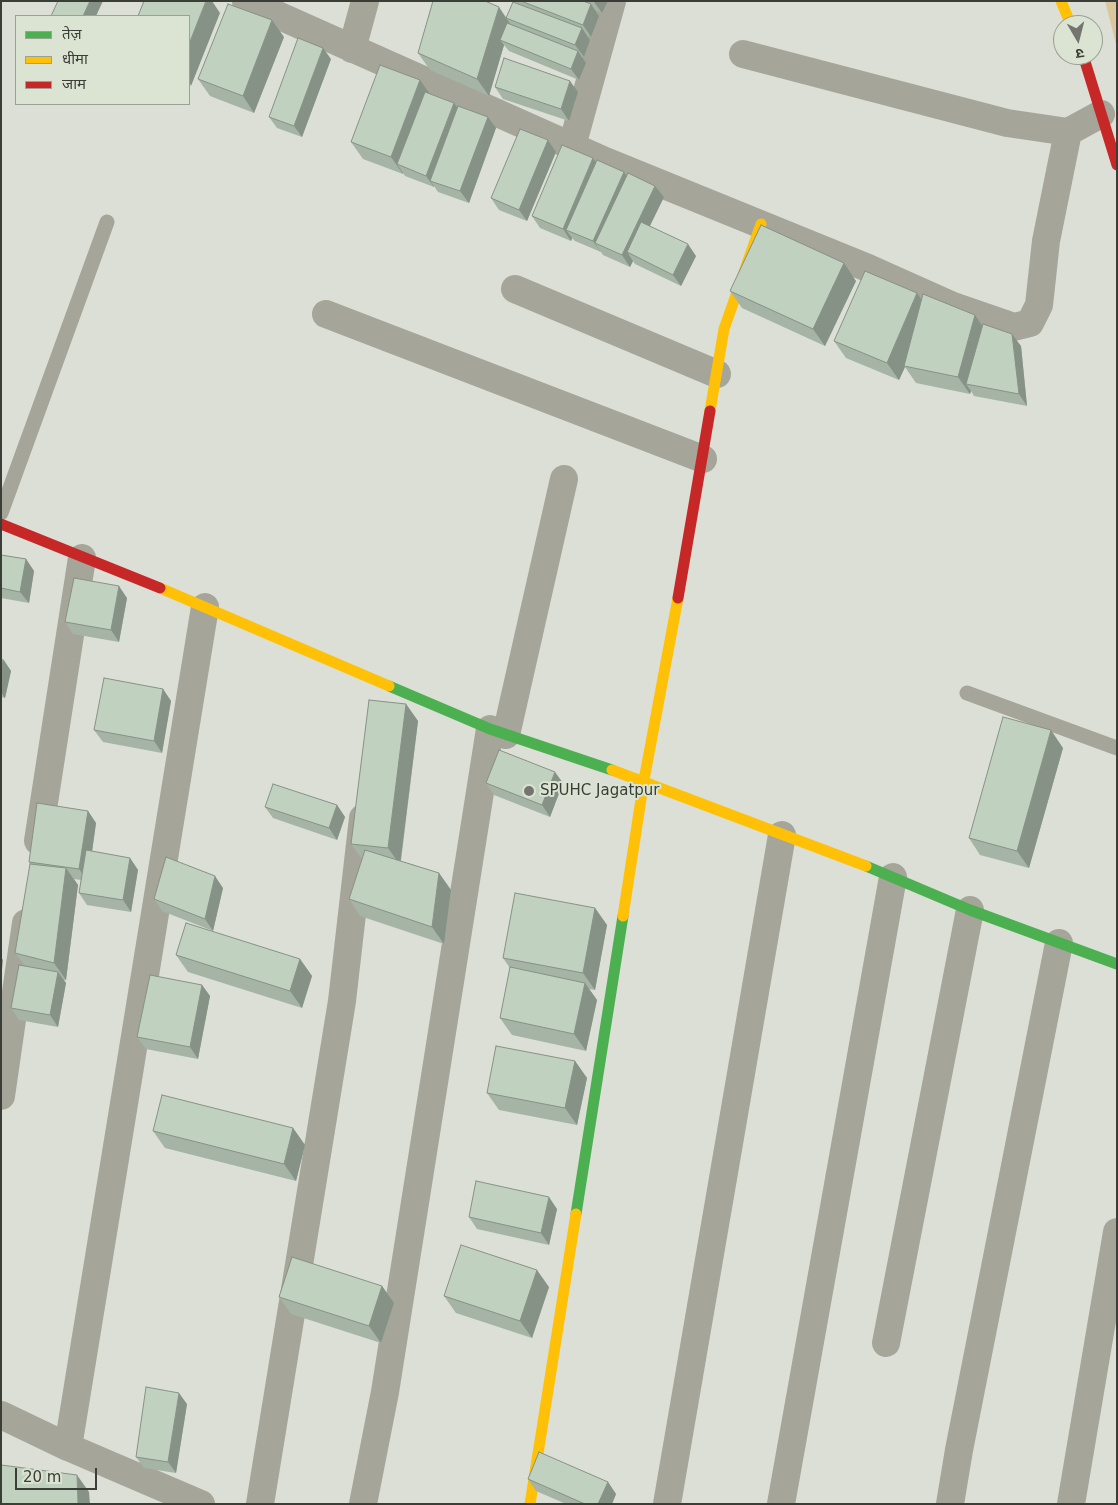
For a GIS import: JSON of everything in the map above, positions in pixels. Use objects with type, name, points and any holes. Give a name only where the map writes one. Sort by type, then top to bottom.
[{"type":"street","points":[[246,1],[572,146],[953,306],[1014,327],[1030,323],[1039,305],[1046,241],[1068,132]]},
{"type":"street","points":[[352,48],[365,1]]},
{"type":"street","points":[[572,146],[612,1]]},
{"type":"street","points":[[1061,1],[1067,15]]},
{"type":"street","points":[[422,79],[430,53]]},
{"type":"street","points":[[743,54],[1007,123],[1068,132],[1101,114]]},
{"type":"street","points":[[1086,65],[1117,165]]},
{"type":"street","points":[[530,1504],[644,780],[703,459],[724,329],[761,224]]},
{"type":"street","points":[[515,289],[717,374]]},
{"type":"street","points":[[326,314],[703,459]]},
{"type":"street","points":[[363,1504],[385,1392],[498,732],[564,479]]},
{"type":"street","points":[[1,524],[205,607],[498,732],[644,780],[893,877],[970,910],[1117,964]]},
{"type":"street","points":[[34,865],[82,558]]},
{"type":"street","points":[[68,1447],[205,607]]},
{"type":"street","points":[[376,711],[379,682]]},
{"type":"street","points":[[260,1504],[342,1001],[366,798]]},
{"type":"street","points":[[667,1504],[782,835]]},
{"type":"street","points":[[781,1504],[893,877]]},
{"type":"street","points":[[1,1096],[30,895]]},
{"type":"street","points":[[886,1343],[970,910]]},
{"type":"street","points":[[950,1504],[958,1450],[1059,942]]},
{"type":"street","points":[[1071,1504],[1117,1232]]},
{"type":"street","points":[[1,1415],[164,1496],[201,1504]]},
{"type":"lane","points":[[1,512],[107,222]]},
{"type":"lane","points":[[967,693],[1117,748]]},
{"type":"shaded area","points":[[1105,1],[1117,1],[1117,48]]},
{"type":"building","points":[[58,1],[90,1],[83,15],[51,15]]},
{"type":"building","points":[[144,1],[206,1],[190,41],[190,15],[138,15]]},
{"type":"building","points":[[433,1],[485,1],[499,7],[477,79],[418,53]]},
{"type":"building","points":[[521,1],[583,1],[591,4],[583,25]]},
{"type":"building","points":[[513,2],[582,28],[575,45],[506,18]]},
{"type":"building","points":[[228,4],[272,20],[243,96],[198,79]]},
{"type":"building","points":[[507,23],[578,51],[571,69],[500,40]]},
{"type":"building","points":[[298,38],[323,48],[294,126],[269,117]]},
{"type":"building","points":[[504,58],[570,81],[561,109],[495,87]]},
{"type":"building","points":[[380,65],[420,80],[391,157],[351,142]]},
{"type":"building","points":[[425,92],[454,103],[426,176],[397,164]]},
{"type":"building","points":[[458,106],[488,117],[460,191],[430,181]]},
{"type":"building","points":[[520,129],[548,140],[519,210],[491,198]]},
{"type":"building","points":[[562,145],[593,158],[563,229],[532,216]]},
{"type":"building","points":[[597,160],[624,172],[593,241],[566,230]]},
{"type":"building","points":[[628,173],[655,186],[622,255],[595,243]]},
{"type":"building","points":[[641,222],[688,244],[673,275],[627,252]]},
{"type":"building","points":[[761,225],[844,263],[813,329],[730,291]]},
{"type":"building","points":[[865,271],[917,293],[887,363],[834,341]]},
{"type":"building","points":[[923,294],[975,315],[958,377],[904,366]]},
{"type":"building","points":[[983,324],[1012,334],[1019,394],[966,384]]},
{"type":"building","points":[[1,555],[26,559],[20,592],[1,588]]},
{"type":"building","points":[[74,578],[119,586],[111,630],[65,622]]},
{"type":"building","points":[[104,678],[163,689],[154,741],[94,730]]},
{"type":"building","points":[[369,700],[406,704],[388,848],[351,844]]},
{"type":"building","points":[[1003,717],[1051,730],[1017,851],[969,838]]},
{"type":"building","points":[[499,750],[555,772],[542,805],[486,783]]},
{"type":"building","points":[[273,784],[337,805],[329,828],[265,807]]},
{"type":"building","points":[[37,803],[88,811],[79,869],[29,862]]},
{"type":"building","points":[[86,850],[130,858],[123,900],[79,893]]},
{"type":"building","points":[[365,850],[439,873],[432,927],[349,899]]},
{"type":"building","points":[[166,857],[215,876],[205,919],[154,899]]},
{"type":"building","points":[[30,864],[66,868],[54,963],[15,953]]},
{"type":"building","points":[[515,893],[595,908],[583,973],[503,958]]},
{"type":"building","points":[[186,923],[300,959],[290,991],[176,955]]},
{"type":"building","points":[[19,965],[58,972],[50,1015],[11,1008]]},
{"type":"building","points":[[510,967],[585,983],[574,1034],[500,1018]]},
{"type":"building","points":[[150,975],[202,985],[190,1047],[137,1037]]},
{"type":"building","points":[[496,1046],[575,1061],[565,1108],[487,1093]]},
{"type":"building","points":[[162,1095],[293,1128],[284,1164],[153,1131]]},
{"type":"building","points":[[476,1181],[549,1197],[541,1233],[469,1217]]},
{"type":"building","points":[[461,1245],[537,1270],[520,1321],[444,1296]]},
{"type":"building","points":[[292,1257],[382,1286],[369,1326],[279,1297]]},
{"type":"building","points":[[146,1387],[179,1393],[168,1462],[136,1457]]},
{"type":"building","points":[[539,1452],[608,1482],[598,1504],[585,1504],[528,1479]]},
{"type":"building","points":[[1,1465],[77,1475],[78,1504],[1,1504]]},
{"type":"traffic: fast","points":[[389,686],[490,729],[612,770]]},
{"type":"traffic: fast","points":[[866,866],[970,910],[1117,964]]},
{"type":"traffic: fast","points":[[576,1214],[623,916]]},
{"type":"traffic: slow","points":[[1061,1],[1067,15]]},
{"type":"traffic: slow","points":[[710,411],[724,329],[761,224]]},
{"type":"traffic: slow","points":[[160,588],[389,686]]},
{"type":"traffic: slow","points":[[623,916],[644,780],[678,598]]},
{"type":"traffic: slow","points":[[612,770],[866,866]]},
{"type":"traffic: slow","points":[[530,1504],[576,1214]]},
{"type":"traffic: jam","points":[[1086,65],[1117,165]]},
{"type":"traffic: jam","points":[[678,598],[710,411]]},
{"type":"traffic: jam","points":[[1,524],[160,588]]},
{"type":"place","name":"SPUHC Jagatpur","points":[[529,791]]}]
